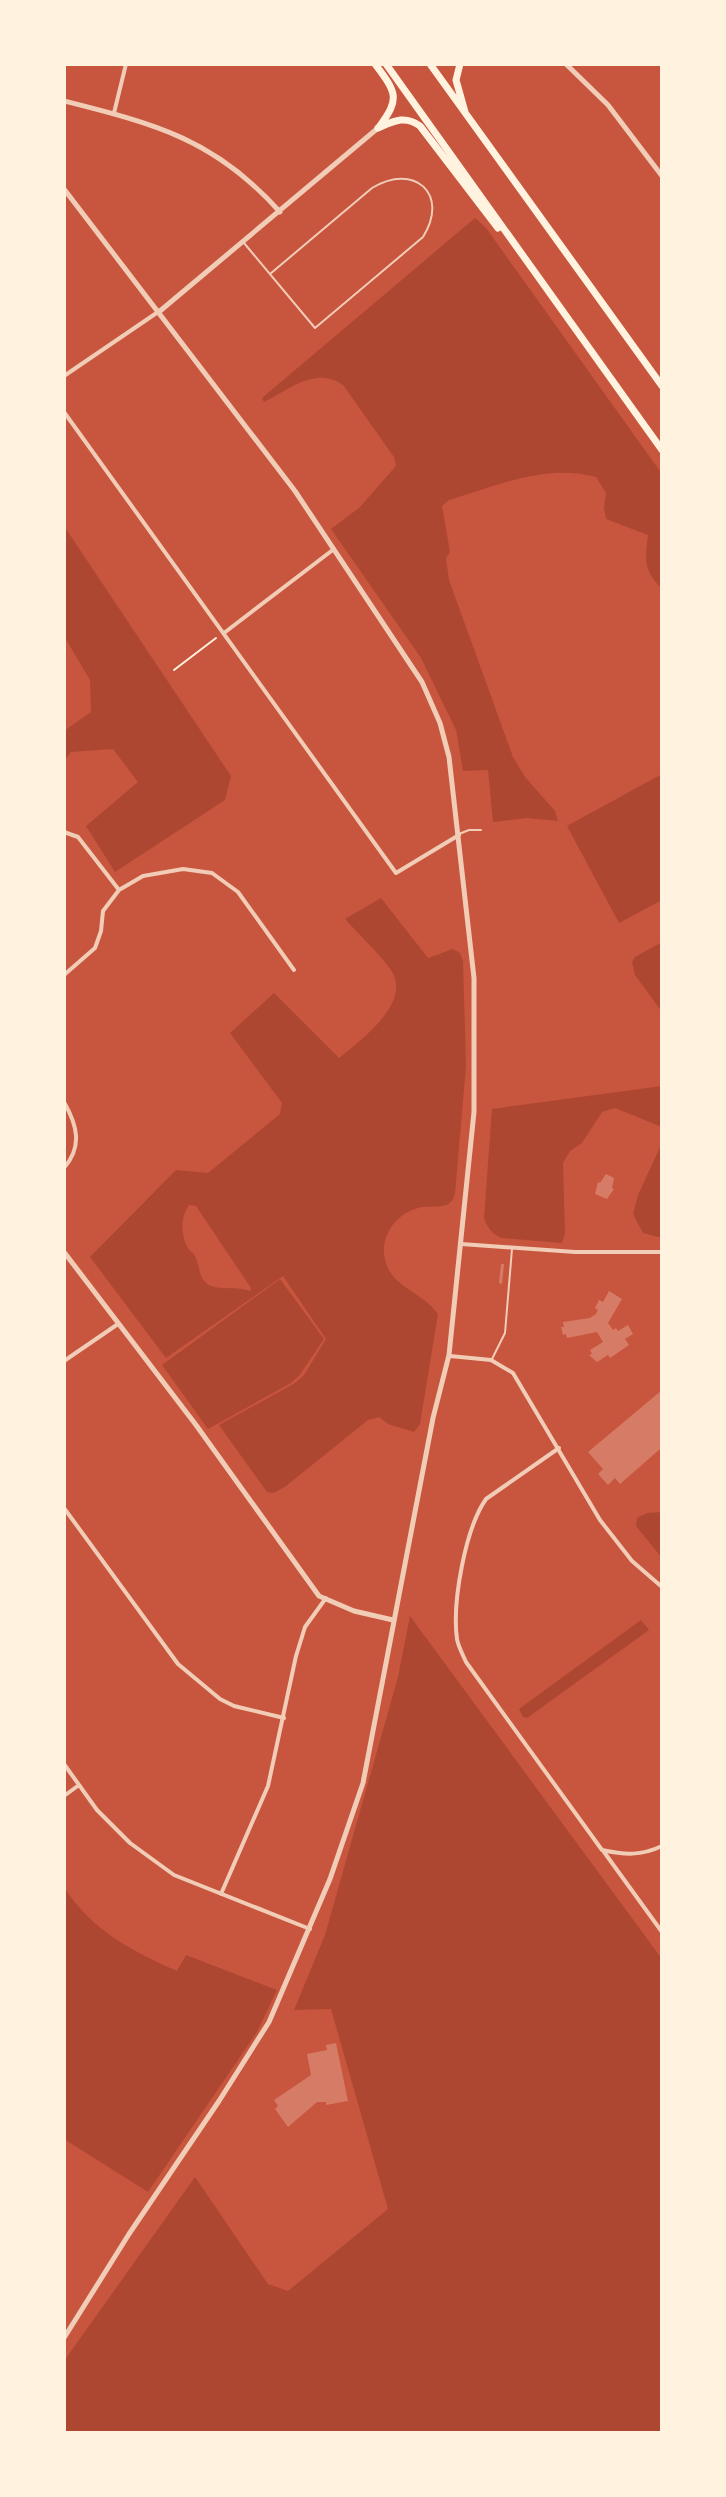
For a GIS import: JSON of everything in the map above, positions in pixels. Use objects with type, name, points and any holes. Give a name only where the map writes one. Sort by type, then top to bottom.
[{"type":"highway","points":[[375,64],[392,86],[394,95],[391,111],[378,128]]},
{"type":"highway","points":[[386,64],[662,450]]},
{"type":"highway","points":[[430,64],[662,386]]},
{"type":"highway","points":[[460,64],[456,80],[465,114]]},
{"type":"highway","points":[[378,128],[406,119],[420,126],[472,197],[526,262]]},
{"type":"street","points":[[114,113],[126,64]]},
{"type":"street","points":[[566,64],[608,105],[662,176]]},
{"type":"street","points":[[64,101],[114,113],[179,135],[220,157],[246,177],[280,212]]},
{"type":"street","points":[[64,376],[160,311],[378,128]]},
{"type":"street","points":[[64,189],[295,491],[422,682],[440,723],[449,757],[474,978],[474,1112],[449,1355],[433,1418],[363,1783],[310,1929],[269,2022],[64,2338]]},
{"type":"street","points":[[64,412],[396,873],[459,834]]},
{"type":"street","points":[[224,633],[334,549]]},
{"type":"street","points":[[64,832],[78,837],[119,890]]},
{"type":"street","points":[[64,975],[95,948],[103,911],[119,890],[131,881],[154,873],[183,869],[212,873],[238,892],[294,970]]},
{"type":"street","points":[[64,1102],[73,1118],[77,1136],[74,1156],[64,1168]]},
{"type":"street","points":[[460,1244],[575,1252],[662,1252]]},
{"type":"street","points":[[64,1252],[318,1595],[354,1611],[393,1620]]},
{"type":"street","points":[[64,1361],[119,1323]]},
{"type":"street","points":[[449,1355],[491,1360],[513,1373],[600,1520],[632,1561],[662,1587]]},
{"type":"street","points":[[559,1448],[486,1499],[479,1510],[468,1538],[457,1609],[457,1641],[466,1662],[662,1932]]},
{"type":"street","points":[[64,1508],[178,1664],[220,1699],[234,1706],[284,1718]]},
{"type":"street","points":[[221,1894],[268,1786],[305,1627],[326,1598]]},
{"type":"street","points":[[64,1764],[97,1810],[130,1843],[174,1875],[310,1929]]},
{"type":"street","points":[[64,1796],[79,1785]]},
{"type":"street","points":[[602,1850],[624,1855],[640,1854],[662,1846]]},
{"type":"lane","points":[[243,242],[315,328],[423,237],[433,223],[431,198],[413,180],[398,177],[385,179],[270,274]]},
{"type":"lane","points":[[459,834],[481,830]]},
{"type":"lane","points":[[491,1360],[505,1333],[512,1248]]},
{"type":"path","points":[[174,670],[224,633]]},
{"type":"shaded area","points":[[475,218],[486,228],[662,474],[662,589],[651,576],[647,564],[648,535],[606,519],[606,493],[596,477],[578,473],[540,474],[449,500],[442,506],[450,552],[446,558],[449,580],[513,757],[525,777],[555,811],[558,821],[527,818],[493,822],[488,770],[463,771],[456,730],[421,658],[331,529],[359,508],[396,466],[394,457],[343,385],[333,380],[313,379],[264,402],[262,398]]},
{"type":"shaded area","points":[[64,526],[231,776],[225,800],[115,872],[86,826],[138,782],[113,749],[71,752],[64,761],[64,731],[91,712],[90,680],[64,636]]},
{"type":"shaded area","points":[[662,774],[662,900],[619,923],[567,826]]},
{"type":"shaded area","points":[[381,898],[428,958],[453,949],[460,953],[463,961],[466,1066],[455,1194],[452,1201],[445,1205],[423,1207],[404,1214],[390,1229],[384,1248],[392,1275],[438,1314],[420,1424],[414,1432],[388,1424],[379,1417],[368,1420],[274,1493],[267,1492],[219,1425],[295,1383],[304,1375],[326,1339],[283,1276],[166,1358],[90,1257],[176,1170],[208,1173],[280,1114],[282,1103],[230,1033],[274,993],[339,1058],[381,1020],[395,995],[396,982],[386,963],[345,919]],"holes":[[[189,1205],[196,1206],[251,1288],[250,1291],[215,1287],[204,1281],[196,1258],[185,1243],[183,1232],[186,1209]]]},
{"type":"shaded area","points":[[662,942],[662,1012],[635,975],[632,962],[635,957]]},
{"type":"shaded area","points":[[662,1086],[662,1127],[615,1108],[602,1112],[582,1143],[570,1151],[563,1163],[565,1233],[562,1243],[502,1238],[491,1231],[484,1218],[492,1109]]},
{"type":"shaded area","points":[[662,1143],[662,1238],[643,1233],[633,1214],[638,1195]]},
{"type":"shaded area","points":[[280,1279],[324,1339],[291,1383],[208,1429],[162,1365]]},
{"type":"shaded area","points":[[662,1512],[662,1558],[636,1526],[637,1518],[647,1513]]},
{"type":"shaded area","points":[[410,1616],[662,1959],[662,2433],[64,2433],[64,2361],[195,2177],[268,2284],[288,2291],[388,2209],[331,2009],[294,2010],[325,1935],[398,1677]]},
{"type":"shaded area","points":[[641,1620],[649,1630],[527,1718],[523,1717],[519,1709]]},
{"type":"shaded area","points":[[64,1887],[100,1927],[160,1963],[177,1971],[186,1955],[277,1990],[257,2032],[148,2192],[64,2139]]},
{"type":"building","points":[[606,1174],[614,1178],[614,1189],[607,1199],[595,1194],[598,1182]]},
{"type":"building","points":[[501,1264],[504,1264],[502,1284],[499,1283]]},
{"type":"building","points":[[609,1291],[622,1299],[608,1323],[618,1331],[628,1325],[633,1334],[625,1339],[629,1345],[610,1358],[608,1355],[597,1362],[589,1355],[592,1354],[590,1350],[603,1342],[597,1332],[567,1338],[561,1327],[564,1327],[563,1322],[590,1318],[596,1314],[599,1300],[603,1302]]},
{"type":"building","points":[[662,1390],[662,1452],[660,1449],[620,1484],[615,1478],[608,1485],[598,1474],[603,1469],[588,1452]]},
{"type":"building","points":[[336,2043],[348,2101],[326,2105],[326,2102],[317,2102],[288,2127],[275,2109],[278,2106],[274,2100],[311,2075],[307,2054],[327,2050],[326,2045]]}]
